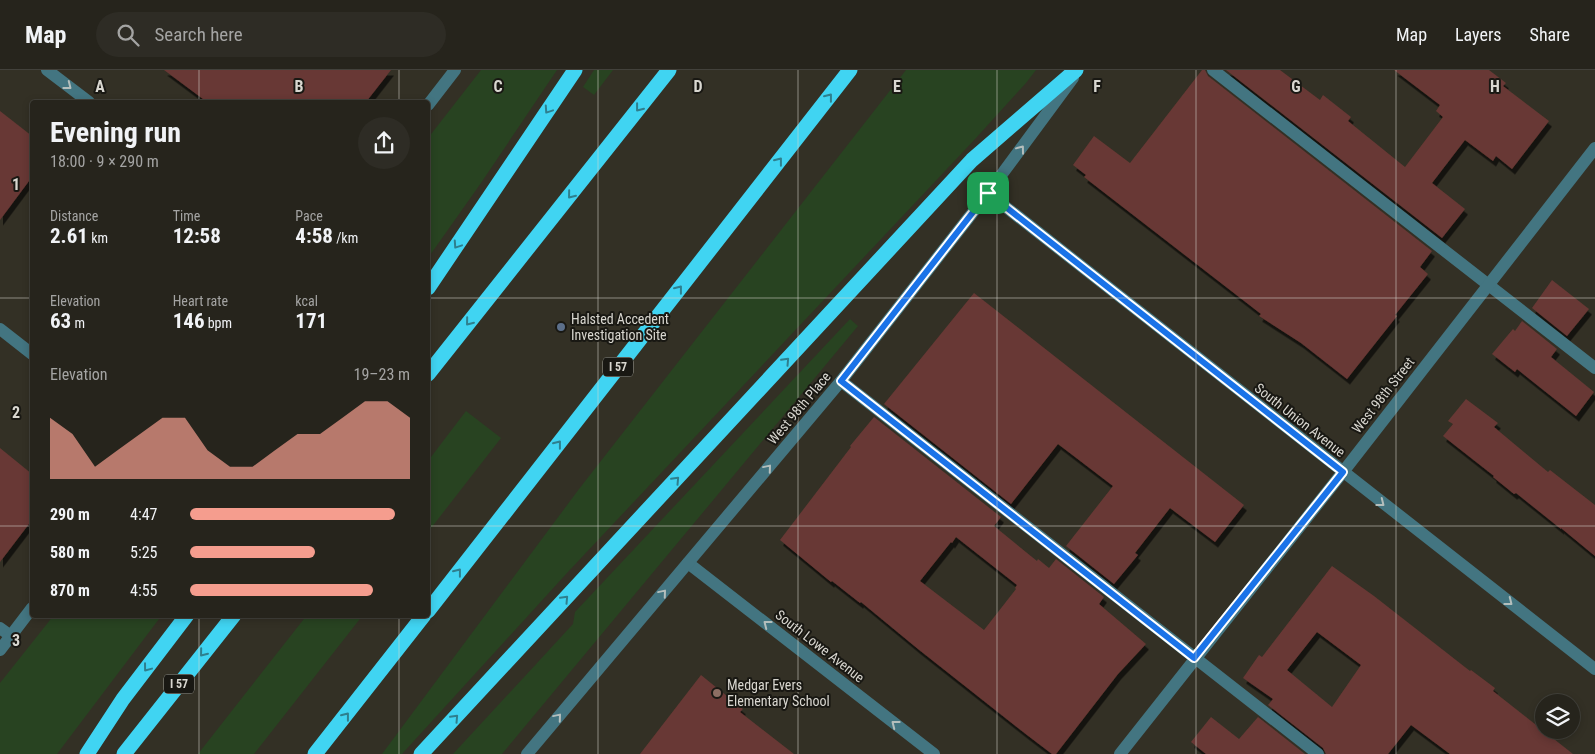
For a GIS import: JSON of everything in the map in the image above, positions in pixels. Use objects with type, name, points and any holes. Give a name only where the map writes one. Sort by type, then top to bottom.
[{"type":"highway","points":[[430,285],[575,70]]},
{"type":"highway","points":[[430,371],[669,70]]},
{"type":"highway","name":"I 57","points":[[430,608],[850,70]]},
{"type":"highway","points":[[421,754],[972,160],[1078,70]]},
{"type":"highway","points":[[88,754],[123,699],[185,618]]},
{"type":"highway","name":"I 57","points":[[124,754],[232,618]]},
{"type":"highway","points":[[316,754],[422,618]]},
{"type":"street","points":[[47,70],[86,100]]},
{"type":"street","name":"West 98th Place","points":[[527,754],[841,381],[988,193],[1078,70]]},
{"type":"street","points":[[1213,70],[1595,368]]},
{"type":"street","points":[[430,102],[450,72]]},
{"type":"street","name":"West 98th Street","points":[[1120,754],[1194,658],[1343,472],[1595,148]]},
{"type":"street","name":"South Union Avenue","points":[[988,193],[1595,669]]},
{"type":"street","points":[[0,329],[30,352]]},
{"type":"street","points":[[841,381],[1318,754]]},
{"type":"street","name":"South Lowe Avenue","points":[[688,562],[934,754]]},
{"type":"street","points":[[0,650],[30,611]]},
{"type":"street","points":[[0,628],[11,636]]},
{"type":"green space","points":[[481,70],[557,70],[430,255],[430,135]]},
{"type":"green space","points":[[594,70],[613,70],[594,95],[583,87]]},
{"type":"green space","points":[[906,70],[1036,70],[976,138],[567,573],[402,754],[382,754],[579,489]]},
{"type":"green space","points":[[850,319],[858,326],[502,754],[453,754],[573,624],[575,612]]},
{"type":"green space","points":[[466,411],[501,438],[430,529],[430,458]]},
{"type":"green space","points":[[52,618],[160,618],[57,754],[0,754],[0,683]]},
{"type":"green space","points":[[305,618],[361,618],[254,754],[198,754]]},
{"type":"building","points":[[164,70],[391,70],[368,100],[204,100]]},
{"type":"building","points":[[1202,70],[1205,70],[1208,76],[1432,251],[1420,267],[1428,274],[1347,379],[1301,343],[1259,316],[1261,314],[1084,177],[1086,175],[1073,165],[1094,136],[1130,163]]},
{"type":"building","points":[[1226,70],[1280,70],[1320,100],[1323,95],[1351,117],[1348,121],[1405,167],[1443,117],[1436,111],[1440,105],[1394,70],[1489,70],[1506,83],[1503,86],[1549,121],[1512,169],[1496,156],[1493,161],[1465,140],[1432,183],[1465,209],[1442,238]]},
{"type":"building","points":[[0,111],[30,134],[30,180],[0,220]]},
{"type":"building","points":[[1552,280],[1589,309],[1567,336],[1532,308]]},
{"type":"building","points":[[974,293],[1244,505],[1215,542],[1170,508],[1135,553],[1138,555],[1114,584],[1066,546],[1113,486],[1058,444],[1011,504],[884,404]]},
{"type":"building","points":[[1522,321],[1557,349],[1551,357],[1594,392],[1576,416],[1517,369],[1515,372],[1492,354],[1513,329],[1515,331]]},
{"type":"building","points":[[1466,399],[1498,423],[1494,427],[1548,472],[1550,470],[1595,505],[1595,556],[1516,493],[1514,494],[1443,436],[1453,424],[1448,421]]},
{"type":"building","points":[[874,417],[1001,517],[994,526],[1037,561],[1038,559],[1049,568],[1056,559],[1104,597],[1099,604],[1146,644],[1118,674],[1056,754],[1052,754],[1027,735],[861,602],[831,582],[780,540]],"holes":[[[956,537],[1017,585],[1016,589],[984,630],[920,581]]]},
{"type":"building","points":[[0,448],[30,472],[30,523],[0,562]]},
{"type":"building","points":[[1332,566],[1495,688],[1493,691],[1535,724],[1535,739],[1554,739],[1573,754],[1450,754],[1411,725],[1388,754],[1326,754],[1323,748],[1268,705],[1273,699],[1243,678],[1259,655],[1262,657]],"holes":[[[1317,632],[1361,665],[1332,707],[1287,670]]]},
{"type":"building","points":[[701,675],[743,709],[740,712],[794,754],[640,754]]},
{"type":"building","points":[[1211,717],[1239,739],[1258,717],[1305,754],[1206,754],[1191,742]]},
{"type":"place","name":"Halsted Accedent Investigation Site","points":[[561,327]]},
{"type":"place","name":"Medgar Evers Elementary School","points":[[717,693]]},
{"type":"route","points":[[988,193],[1343,472],[1194,658],[841,381],[988,193]]}]
